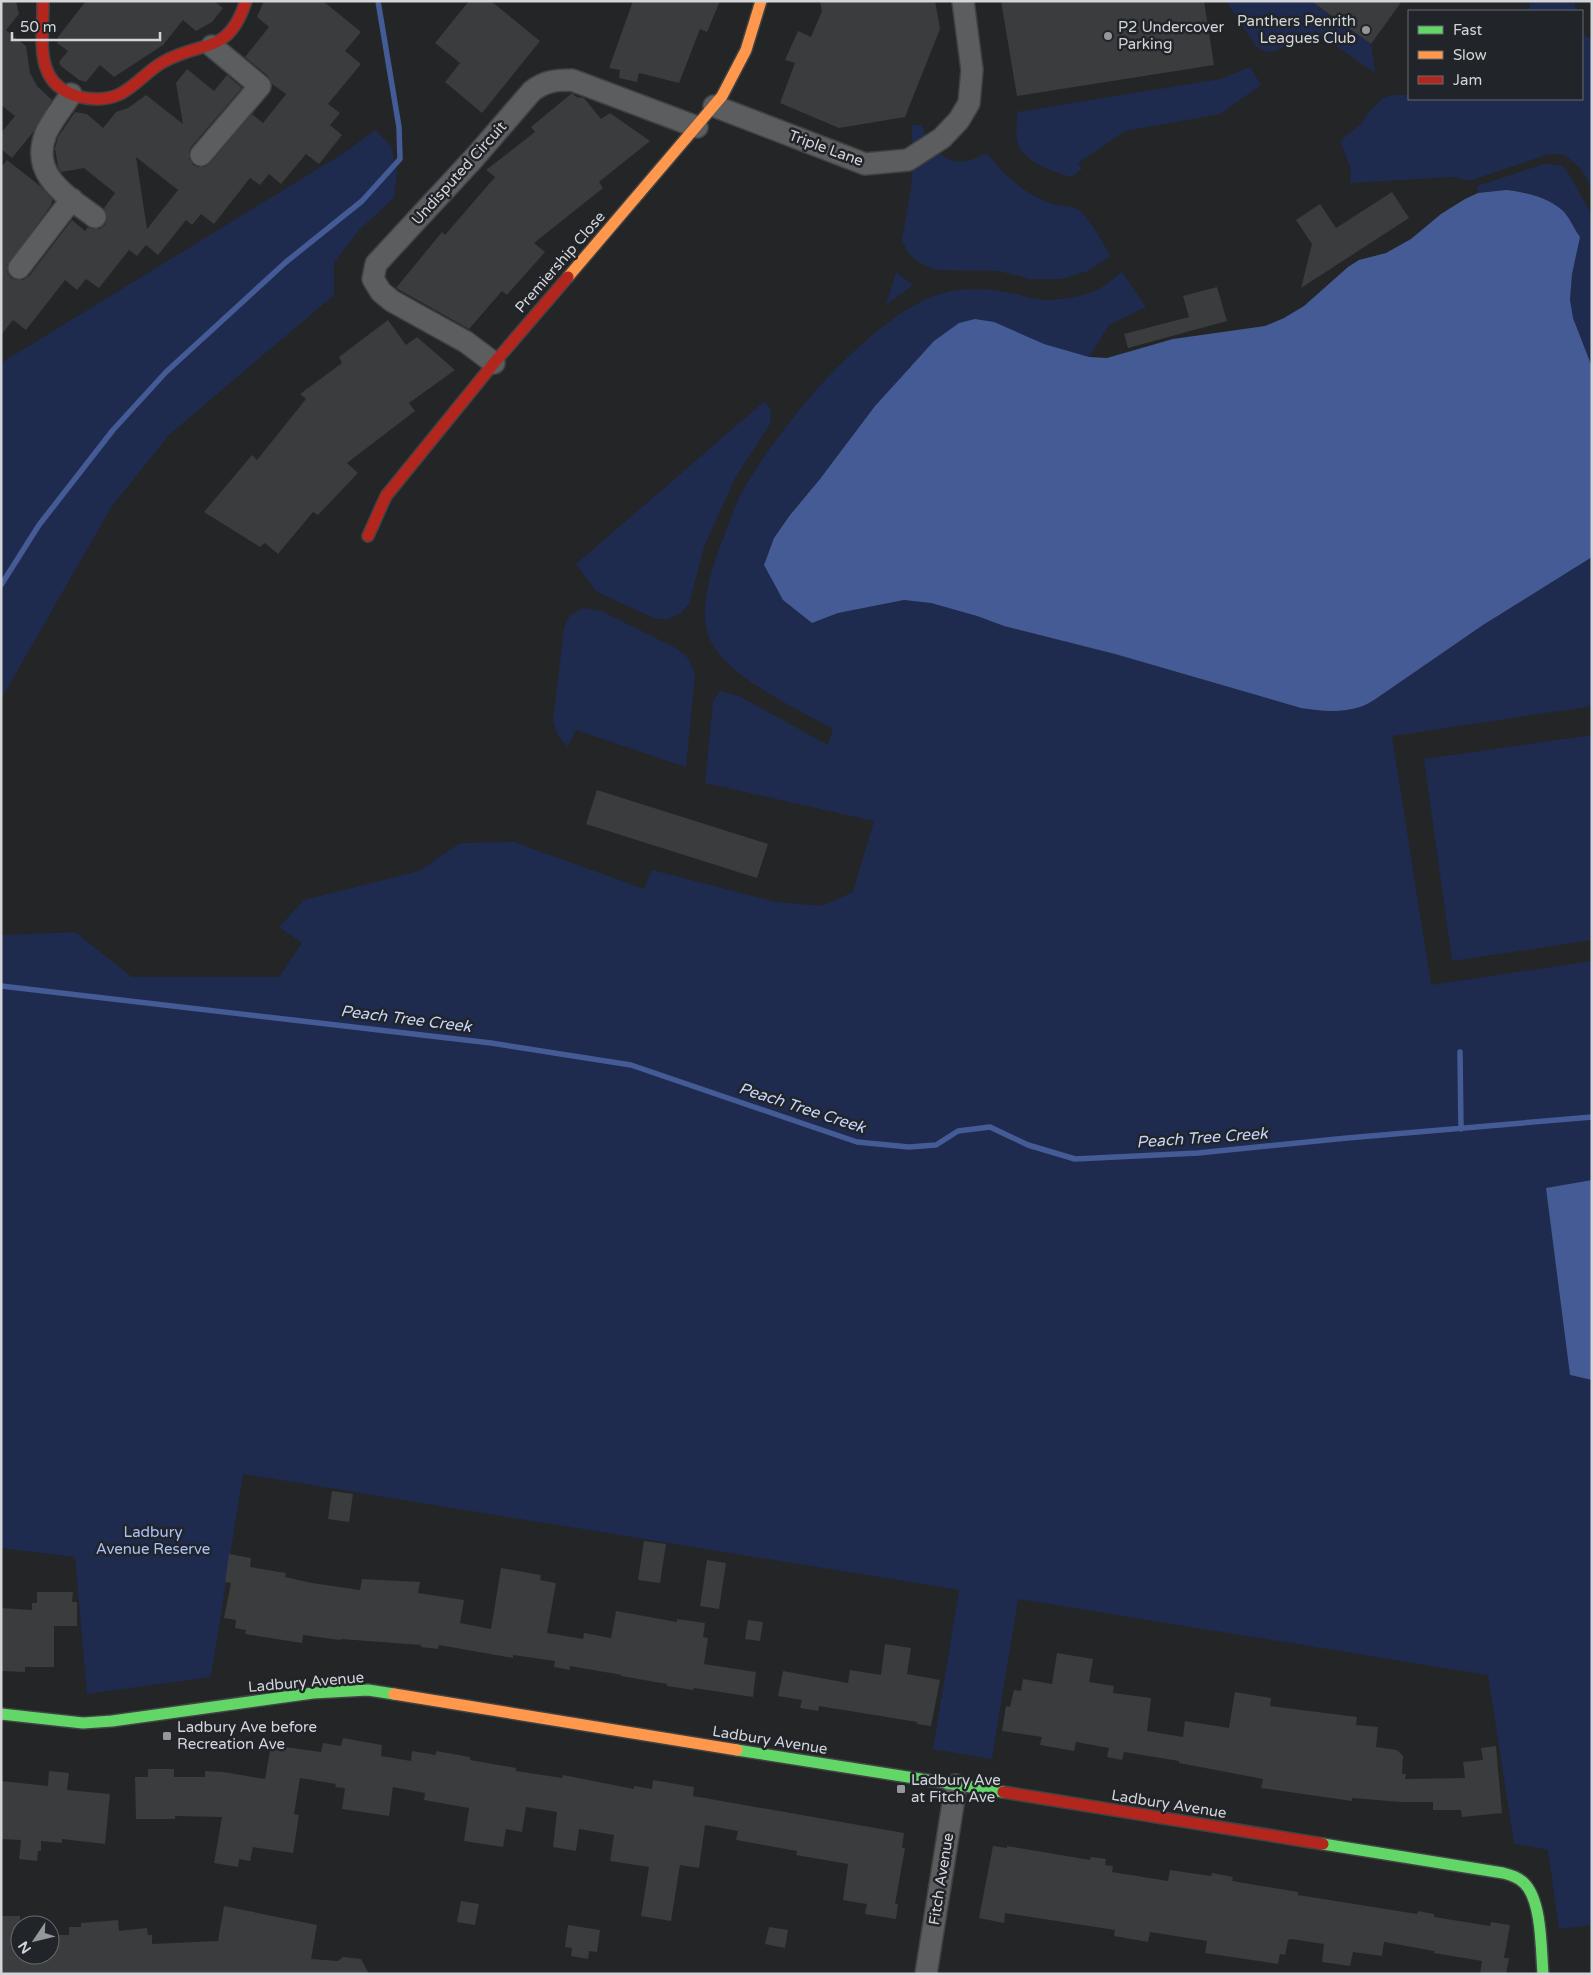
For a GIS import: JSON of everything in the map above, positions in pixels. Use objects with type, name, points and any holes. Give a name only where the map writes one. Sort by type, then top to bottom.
[{"type":"street","points":[[43,1],[43,65],[60,88],[71,94],[92,99],[112,97],[129,88],[153,68],[168,59],[212,46],[224,38],[237,23],[246,1]]},
{"type":"street","name":"Premiership Close","points":[[368,536],[386,496],[494,362],[714,106],[737,72],[751,36],[760,1]]},
{"type":"street","name":"Triple Lane","points":[[714,106],[865,164],[908,160],[942,138],[959,120],[969,103],[972,70],[963,1]]},
{"type":"street","points":[[201,155],[260,86],[212,46]]},
{"type":"street","name":"Undisputed Circuit","points":[[494,362],[466,342],[392,301],[381,292],[374,279],[376,264],[475,157],[532,91],[541,84],[555,80],[572,80],[697,127]]},
{"type":"street","points":[[71,94],[47,132],[41,152],[44,170],[56,187],[96,217]]},
{"type":"street","points":[[19,268],[72,199]]},
{"type":"street","name":"Ladbury Avenue","points":[[1,1714],[83,1723],[112,1721],[313,1693],[368,1690],[1503,1873],[1513,1875],[1527,1886],[1534,1904],[1540,1934],[1543,1974]]},
{"type":"street","name":"Fitch Avenue","points":[[926,1974],[956,1785]]},
{"type":"green space","points":[[1226,1],[1310,1],[1371,44],[1375,73],[1315,31],[1306,44],[1293,40],[1275,51],[1261,50],[1256,46]]},
{"type":"green space","points":[[1529,1],[1574,1],[1576,10],[1517,10],[1530,8]]},
{"type":"green space","points":[[1583,34],[1592,39],[1592,189],[1581,169],[1566,156],[1558,154],[1549,154],[1469,181],[1455,177],[1350,183],[1351,169],[1340,141],[1362,123],[1370,111],[1382,99],[1391,95],[1408,95],[1408,100],[1583,100]]},
{"type":"green space","points":[[1250,67],[1261,85],[1220,114],[1125,131],[1078,163],[1082,169],[1071,177],[1047,169],[1031,160],[1019,147],[1016,133],[1017,112],[1221,79]]},
{"type":"green space","points":[[912,125],[921,125],[932,146],[946,158],[964,161],[975,159],[987,153],[1008,176],[1031,194],[1056,205],[1077,209],[1091,224],[1111,256],[1088,271],[1061,279],[1031,279],[998,271],[936,270],[920,263],[908,253],[902,240],[911,189],[913,159]]},
{"type":"green space","points":[[375,130],[391,146],[397,172],[394,198],[360,229],[334,263],[334,295],[170,434],[112,506],[1,699],[1,363],[347,151]]},
{"type":"green space","points":[[1544,164],[1561,165],[1567,171],[1592,215],[1592,367],[1573,319],[1570,299],[1571,278],[1580,237],[1563,211],[1526,192],[1506,190],[1478,193],[1477,186]]},
{"type":"green space","points":[[896,272],[913,285],[886,305]]},
{"type":"green space","name":"Ladbury Avenue Reserve","points":[[1122,272],[1146,307],[1109,325],[1089,357],[1044,344],[911,366],[875,406],[820,479],[790,514],[774,538],[764,565],[783,600],[812,623],[838,613],[904,600],[931,603],[1004,626],[1115,654],[1301,708],[1377,698],[1483,625],[1592,557],[1592,706],[1392,736],[1431,985],[1592,961],[1592,1180],[1547,1188],[1570,1375],[1592,1380],[1592,1925],[1559,1929],[1548,1850],[1514,1843],[1488,1675],[1018,1599],[992,1759],[933,1749],[959,1590],[243,1474],[211,1677],[87,1694],[75,1557],[1,1548],[1,935],[75,932],[132,977],[279,977],[302,943],[279,927],[304,900],[419,871],[460,843],[514,842],[644,889],[652,870],[776,902],[822,906],[853,892],[874,821],[705,783],[713,701],[720,691],[739,696],[828,745],[833,729],[783,702],[747,679],[731,667],[710,640],[705,619],[708,584],[738,500],[763,458],[803,405],[851,354],[902,313],[937,295],[969,289],[1012,293],[1043,300],[1063,299],[1097,290]]},
{"type":"green space","points":[[765,401],[771,410],[770,424],[735,478],[704,547],[689,604],[680,614],[668,619],[656,619],[597,592],[576,564]]},
{"type":"green space","points":[[583,608],[601,611],[676,648],[689,659],[695,675],[686,767],[576,730],[568,747],[558,736],[553,721],[564,628],[570,615]]},
{"type":"green space","points":[[1592,735],[1592,940],[1452,961],[1424,759]]},
{"type":"shaded area","points":[[1506,190],[1535,196],[1556,205],[1567,216],[1580,237],[1572,274],[1570,300],[1573,318],[1592,367],[1592,557],[1483,625],[1367,704],[1353,709],[1338,711],[1301,708],[1115,654],[1004,626],[931,603],[904,600],[838,613],[812,623],[783,600],[764,565],[774,538],[790,515],[820,479],[875,406],[934,341],[959,323],[975,319],[994,322],[1044,344],[1089,357],[1107,358],[1173,339],[1265,326],[1284,318],[1304,306],[1348,267],[1359,260],[1386,253],[1411,239],[1441,214],[1465,199],[1478,193]]},
{"type":"shaded area","points":[[1592,1180],[1592,1380],[1570,1375],[1546,1188]]},
{"type":"building","points":[[1,1],[16,1],[19,14],[6,30],[26,46],[30,73],[37,86],[52,100],[34,131],[12,158],[1,149],[1,133],[15,116],[1,105]]},
{"type":"building","points":[[86,1],[214,1],[223,8],[212,22],[196,31],[183,20],[163,45],[114,77],[100,65],[86,82],[79,80],[61,66],[59,62],[68,51],[57,43],[58,37]]},
{"type":"building","points":[[264,1],[323,1],[361,32],[345,51],[361,64],[328,104],[340,113],[330,125],[342,135],[319,164],[306,154],[281,184],[269,174],[260,185],[250,178],[214,224],[201,214],[192,225],[186,220],[158,255],[146,245],[137,256],[129,250],[99,288],[86,279],[77,290],[65,280],[26,330],[13,320],[1,335],[1,167],[7,160],[40,186],[53,200],[7,266],[7,272],[11,278],[23,280],[29,276],[72,220],[85,231],[88,227],[100,229],[105,225],[107,218],[104,208],[115,193],[84,168],[61,172],[58,167],[55,149],[58,137],[75,112],[87,114],[103,128],[116,112],[128,108],[146,95],[183,124],[176,83],[187,69],[214,91],[227,75],[242,88],[191,147],[189,159],[193,165],[205,167],[210,163],[252,114],[263,123],[286,94],[272,84],[268,76],[245,57],[269,27],[257,17]],"holes":[[[136,157],[178,190],[147,229]]]},
{"type":"building","points":[[469,1],[491,1],[540,41],[482,113],[445,82],[460,63],[435,43]]},
{"type":"building","points":[[633,1],[720,1],[707,32],[700,29],[679,83],[639,73],[637,82],[619,78],[620,70],[609,68]]},
{"type":"building","points":[[820,1],[935,1],[940,29],[905,117],[839,128],[780,103],[795,63],[785,60],[798,31],[811,37],[822,11]]},
{"type":"building","name":"P2 Undercover Parking","points":[[1001,1],[1204,1],[1214,65],[1017,96]]},
{"type":"building","name":"Panthers Penrith Leagues Club","points":[[1311,1],[1402,1],[1371,44]]},
{"type":"building","points":[[572,93],[576,97],[584,98],[601,119],[610,113],[650,141],[599,182],[603,188],[534,243],[545,252],[507,295],[502,291],[469,329],[396,288],[442,232],[445,235],[495,177],[486,170],[535,132],[531,127]]},
{"type":"building","points":[[1392,192],[1409,218],[1301,288],[1312,244],[1296,220],[1320,204],[1336,228]]},
{"type":"building","points":[[1217,287],[1227,321],[1128,348],[1124,334],[1189,317],[1183,296]]},
{"type":"building","points":[[388,320],[406,345],[417,337],[455,370],[409,403],[415,411],[347,463],[358,473],[318,515],[313,512],[278,554],[265,543],[260,547],[204,512],[252,455],[257,460],[306,399],[300,394],[342,363],[339,357]]},
{"type":"building","points":[[597,790],[768,844],[757,878],[586,824]]},
{"type":"building","points":[[332,1491],[353,1494],[349,1522],[328,1519]]},
{"type":"building","points":[[644,1541],[666,1544],[660,1583],[638,1580]]},
{"type":"building","points":[[229,1554],[251,1558],[250,1567],[286,1573],[285,1577],[312,1583],[360,1590],[362,1579],[420,1582],[418,1593],[464,1600],[460,1623],[491,1629],[501,1568],[541,1575],[540,1580],[556,1583],[547,1633],[583,1639],[584,1633],[611,1638],[616,1611],[677,1622],[677,1619],[705,1623],[703,1637],[708,1638],[704,1664],[756,1672],[753,1697],[667,1686],[667,1684],[570,1666],[570,1670],[554,1667],[555,1661],[513,1655],[513,1658],[439,1645],[438,1649],[421,1647],[421,1645],[340,1640],[303,1635],[302,1643],[245,1634],[246,1630],[235,1628],[236,1620],[224,1618],[231,1583],[225,1582]]},
{"type":"building","points":[[707,1560],[726,1563],[719,1609],[700,1606]]},
{"type":"building","points":[[37,1592],[73,1592],[72,1602],[77,1602],[77,1626],[54,1626],[54,1667],[25,1667],[25,1672],[1,1671],[1,1608],[32,1610],[32,1603],[37,1603]]},
{"type":"building","points":[[748,1620],[763,1622],[760,1641],[745,1639]]},
{"type":"building","points":[[885,1644],[911,1648],[907,1674],[940,1680],[931,1726],[819,1706],[818,1711],[800,1708],[802,1700],[778,1696],[783,1671],[848,1683],[850,1670],[881,1675]]},
{"type":"building","points":[[1057,1653],[1093,1659],[1089,1682],[1114,1686],[1113,1693],[1151,1698],[1147,1731],[1183,1737],[1185,1721],[1229,1728],[1235,1692],[1271,1698],[1270,1706],[1357,1717],[1356,1725],[1378,1727],[1376,1747],[1397,1750],[1403,1756],[1402,1774],[1406,1774],[1405,1779],[1465,1778],[1463,1762],[1483,1760],[1481,1748],[1496,1746],[1502,1813],[1462,1817],[1461,1810],[1433,1810],[1433,1802],[1401,1802],[1352,1798],[1352,1801],[1261,1788],[1263,1779],[1179,1763],[1179,1761],[1124,1752],[1122,1760],[1107,1757],[1109,1748],[1076,1742],[1074,1751],[1040,1745],[1042,1737],[1002,1731],[1006,1706],[1010,1707],[1014,1690],[1021,1691],[1023,1679],[1052,1684]]},
{"type":"building","points":[[343,1738],[382,1745],[381,1756],[411,1761],[412,1751],[436,1755],[436,1751],[470,1757],[470,1760],[516,1768],[516,1771],[562,1778],[563,1775],[634,1789],[634,1786],[652,1789],[653,1780],[694,1787],[693,1796],[904,1833],[902,1848],[905,1848],[895,1904],[898,1904],[896,1919],[865,1914],[867,1904],[843,1900],[848,1864],[796,1855],[797,1851],[736,1840],[738,1831],[705,1825],[699,1868],[680,1865],[671,1921],[641,1916],[649,1867],[610,1861],[614,1835],[579,1829],[576,1851],[553,1847],[557,1812],[526,1807],[522,1832],[506,1829],[503,1847],[464,1841],[469,1808],[424,1800],[425,1793],[393,1787],[389,1816],[342,1809],[345,1788],[335,1787],[336,1784],[300,1778],[294,1814],[299,1815],[293,1853],[253,1847],[250,1861],[239,1859],[238,1867],[214,1863],[222,1817],[175,1816],[175,1819],[136,1819],[135,1777],[148,1777],[148,1769],[174,1769],[174,1777],[205,1777],[205,1771],[265,1779],[271,1745],[321,1752],[323,1743],[341,1746]]},
{"type":"building","points":[[49,1771],[69,1773],[67,1790],[110,1794],[105,1844],[62,1839],[62,1843],[41,1841],[41,1851],[38,1851],[37,1861],[19,1859],[21,1840],[1,1839],[1,1781],[48,1786]]},
{"type":"building","points":[[993,1846],[1007,1848],[1007,1846],[1090,1860],[1091,1857],[1106,1859],[1105,1865],[1113,1866],[1112,1872],[1168,1881],[1170,1870],[1211,1876],[1212,1873],[1233,1877],[1232,1881],[1298,1892],[1298,1895],[1417,1914],[1418,1911],[1434,1914],[1434,1917],[1490,1926],[1491,1922],[1510,1925],[1504,1958],[1509,1958],[1506,1974],[1480,1974],[1482,1961],[1384,1942],[1382,1956],[1353,1952],[1350,1966],[1322,1962],[1324,1944],[1291,1939],[1288,1940],[1285,1955],[1280,1954],[1278,1964],[1205,1953],[1207,1941],[1150,1932],[1148,1942],[1114,1936],[1115,1930],[1005,1913],[1004,1923],[979,1918]]},
{"type":"building","points":[[461,1901],[479,1904],[475,1925],[457,1922]]},
{"type":"building","points":[[224,1906],[317,1925],[311,1959],[338,1961],[343,1957],[361,1959],[369,1974],[1,1974],[1,1916],[10,1916],[10,1965],[60,1965],[60,1935],[69,1935],[69,1927],[81,1927],[81,1923],[118,1920],[119,1931],[147,1928],[148,1935],[152,1935],[152,1944],[218,1941]]},
{"type":"building","points":[[568,1925],[600,1930],[597,1952],[589,1951],[588,1959],[571,1956],[572,1948],[565,1947]]},
{"type":"building","points":[[769,1927],[788,1930],[785,1948],[765,1944]]},
{"type":"waterway","points":[[1,585],[39,525],[113,430],[166,372],[286,262],[362,201],[400,159],[399,127],[378,1]]},
{"type":"waterway","name":"Peach Tree Creek","points":[[1,986],[491,1043],[631,1065],[857,1142],[909,1147],[936,1145],[958,1131],[990,1127],[1028,1145],[1075,1159],[1198,1153],[1592,1117]]},
{"type":"waterway","points":[[1460,1052],[1461,1129]]},
{"type":"traffic: fast","points":[[1,1714],[83,1723],[112,1721],[313,1693],[368,1690],[394,1694]]},
{"type":"traffic: fast","points":[[737,1750],[1003,1792]]},
{"type":"traffic: fast","points":[[1323,1844],[1503,1873],[1519,1879],[1530,1891],[1534,1901],[1540,1926],[1543,1974]]},
{"type":"traffic: slow","points":[[568,277],[722,96],[746,50],[761,1]]},
{"type":"traffic: slow","points":[[394,1694],[737,1750]]},
{"type":"traffic: jam","points":[[43,1],[42,44],[47,71],[54,82],[64,91],[80,97],[95,99],[120,94],[163,62],[178,55],[213,44],[223,38],[239,18],[246,1]]},
{"type":"traffic: jam","points":[[368,536],[386,496],[494,363],[568,277]]},
{"type":"traffic: jam","points":[[1003,1792],[1323,1844]]},
{"type":"place","name":"Panthers Penrith Leagues Club","points":[[1366,30]]},
{"type":"place","name":"P2 Undercover Parking","points":[[1108,36]]},
{"type":"place","name":"Ladbury Ave before Recreation Ave","points":[[167,1736]]},
{"type":"place","name":"Ladbury Ave at Fitch Ave","points":[[901,1789]]}]
